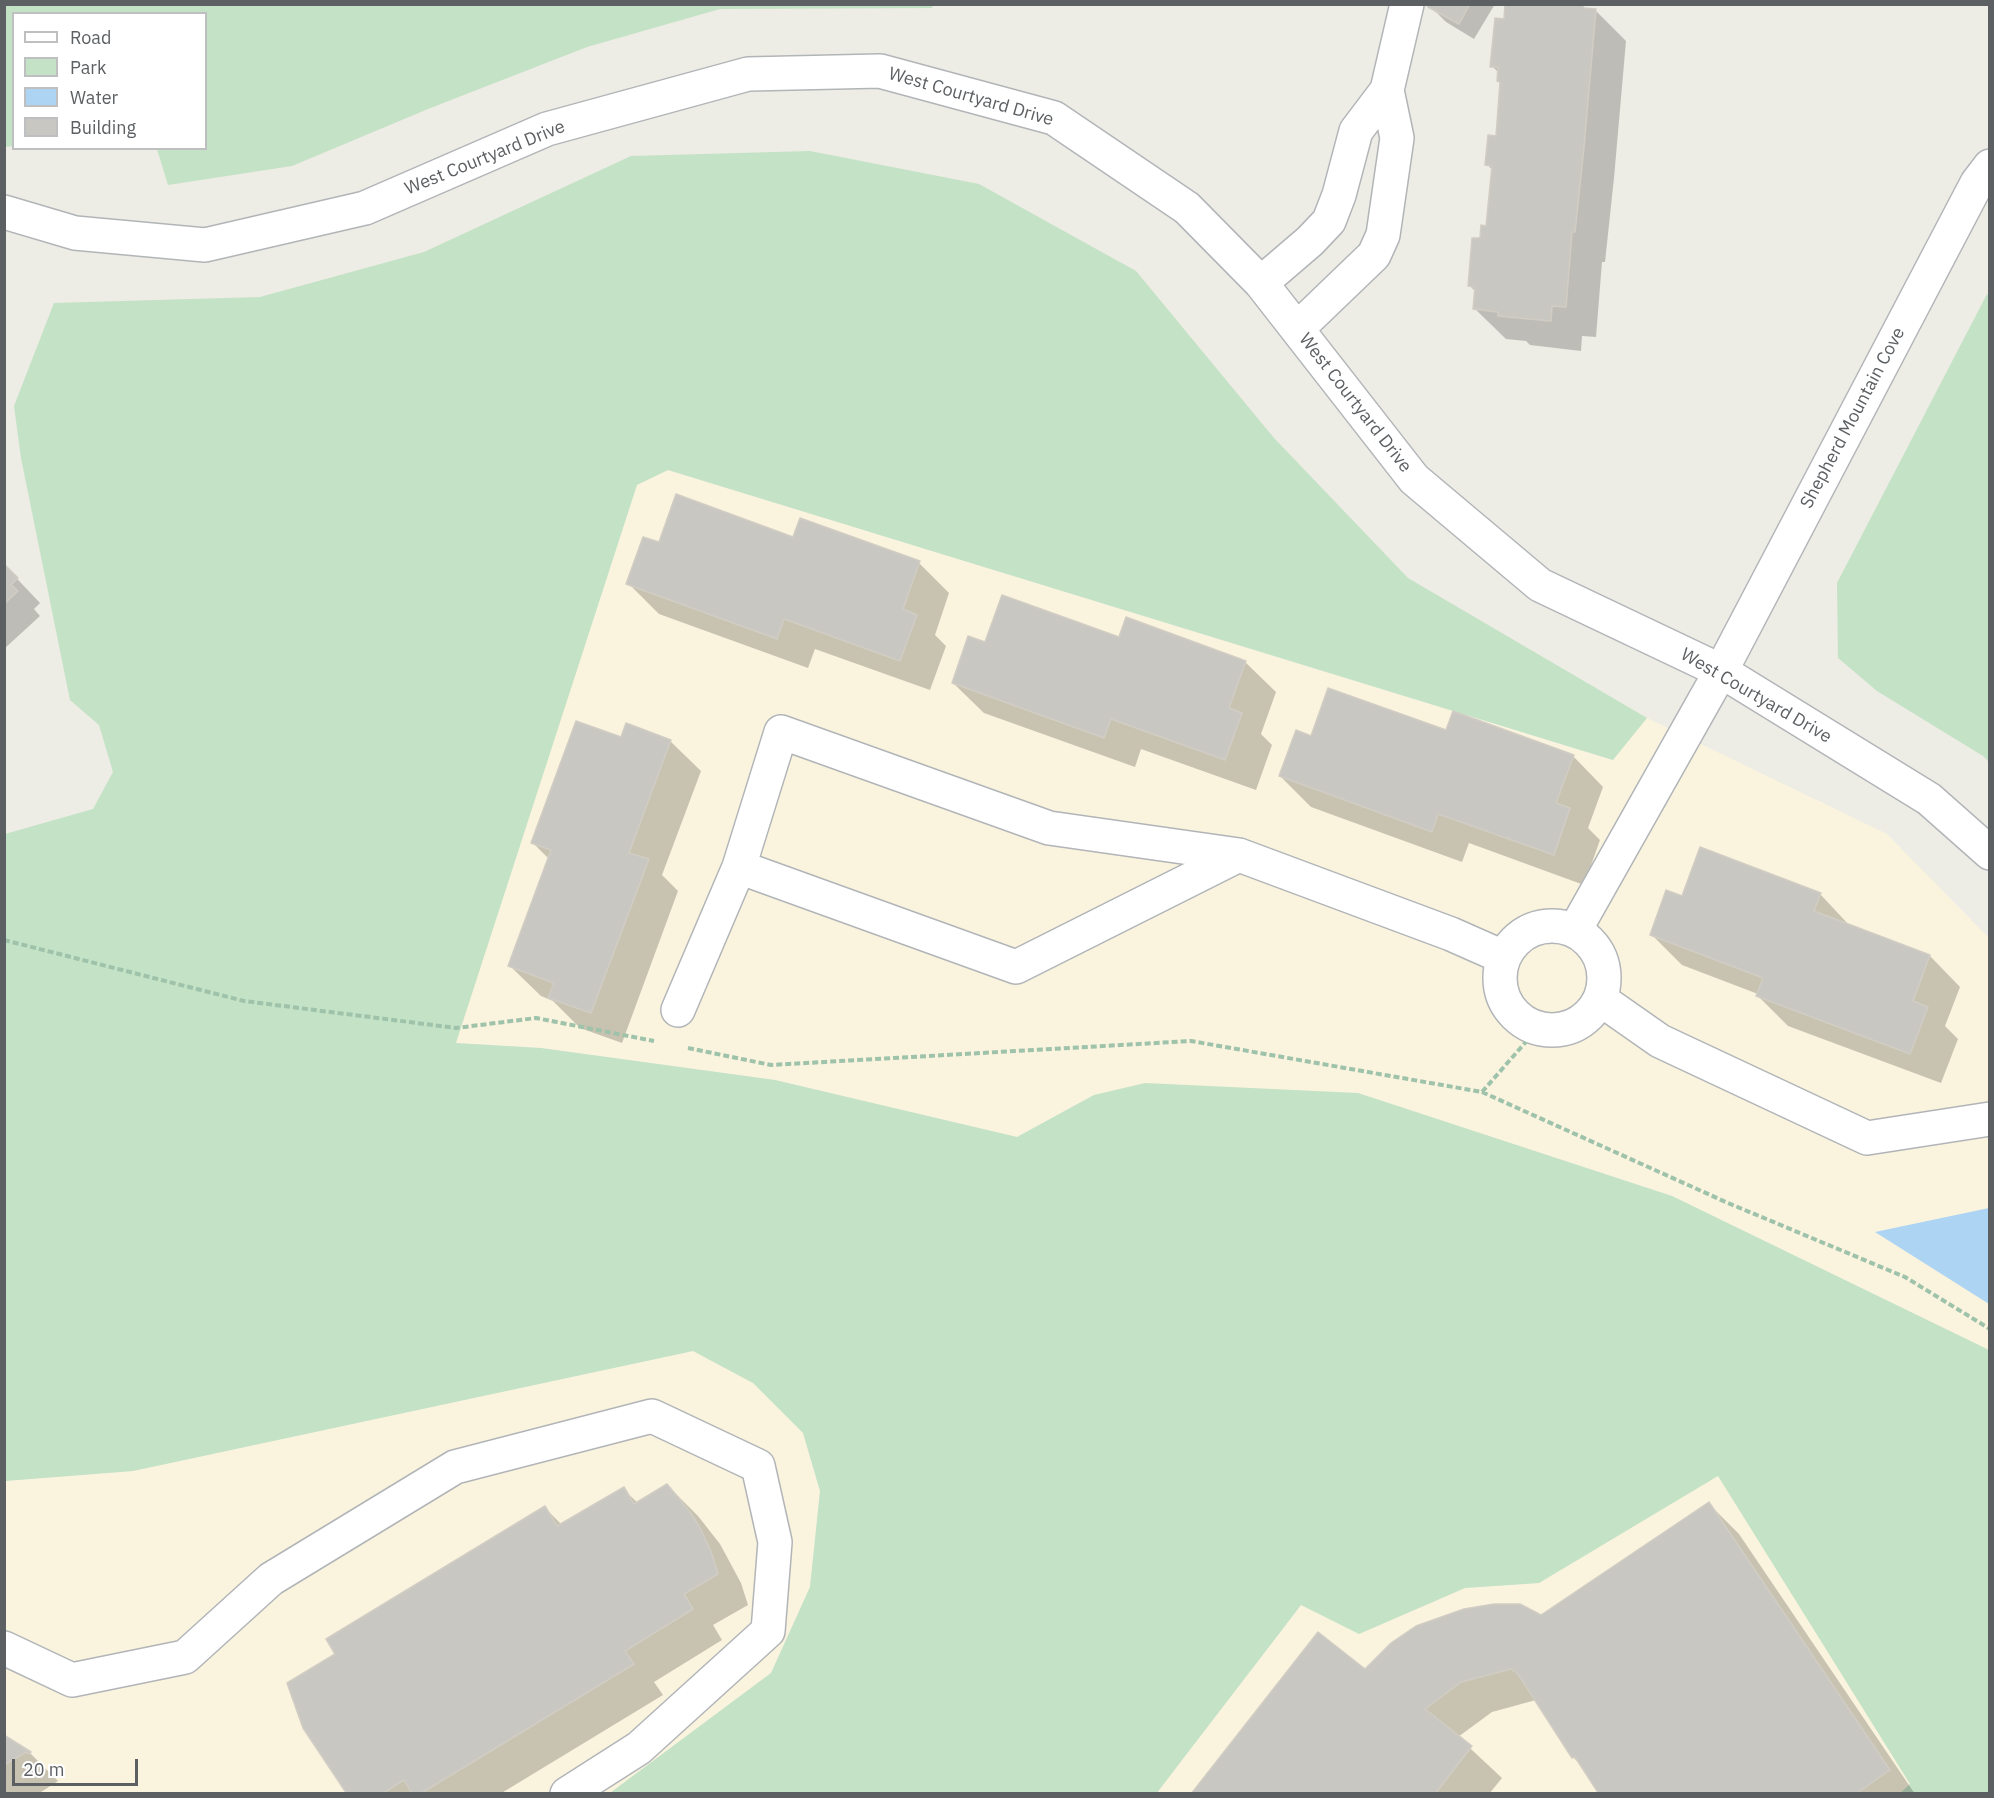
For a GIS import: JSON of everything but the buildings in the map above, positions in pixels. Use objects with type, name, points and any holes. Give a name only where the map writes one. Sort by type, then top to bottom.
[{"type":"street","points":[[1298,329],[1374,255],[1383,235],[1396,138],[1387,90],[1407,4]]},
{"type":"street","name":"West Courtyard Drive","points":[[4,212],[75,233],[205,245],[365,208],[547,129],[748,74],[880,71],[1054,118],[1187,208],[1261,283],[1414,478],[1540,585],[1720,672],[1929,799],[1989,853]]},
{"type":"street","points":[[1261,283],[1310,241],[1329,221],[1339,195],[1356,131],[1387,90]]},
{"type":"street","name":"Shepherd Mountain Cove","points":[[1575,930],[1720,672],[1977,183],[1989,166]]},
{"type":"street","points":[[678,1010],[739,867],[781,732],[1049,828],[1239,855],[1450,934],[1503,957]]},
{"type":"street","points":[[739,867],[1016,967],[1239,855]]},
{"type":"street","points":[[1555,925],[1575,930],[1591,942],[1602,959],[1605,980],[1600,999],[1592,1012],[1581,1022],[1567,1028],[1553,1030],[1524,1023],[1504,1000],[1500,986],[1503,957],[1515,940],[1533,928],[1555,925]]},
{"type":"street","points":[[1600,999],[1660,1041],[1867,1138],[1989,1119]]},
{"type":"street","points":[[4,1648],[72,1680],[185,1657],[271,1579],[455,1467],[652,1416],[758,1466],[775,1542],[768,1631],[639,1748],[567,1794]]},
{"type":"path","points":[[4,940],[244,1001],[456,1028],[536,1018],[663,1043]]},
{"type":"path","points":[[1482,1092],[1538,1028]]},
{"type":"path","points":[[685,1048],[771,1065],[1191,1041],[1482,1092],[1728,1203],[1905,1277],[1989,1329]]},
{"type":"shaded area","points":[[668,470],[1612,760],[1647,718],[1887,834],[1989,938],[1989,1350],[1672,1196],[1358,1093],[1094,1095],[1017,1137],[775,1080],[541,1048],[455,1043],[637,484]]},
{"type":"shaded area","points":[[693,1351],[753,1382],[803,1433],[820,1491],[810,1587],[771,1673],[610,1793],[5,1794],[5,1481],[133,1471]]},
{"type":"shaded area","points":[[1718,1475],[1910,1784],[1900,1794],[1156,1794],[1302,1604],[1359,1634],[1465,1588],[1539,1583]]},
{"type":"green space","points":[[5,4],[933,4],[932,8],[720,9],[587,47],[428,109],[292,166],[168,185],[157,150],[207,150],[207,12],[12,12],[12,146],[5,147]]},
{"type":"green space","points":[[810,151],[979,184],[1136,271],[1274,438],[1408,578],[1647,718],[1613,760],[668,470],[637,485],[456,1043],[541,1048],[775,1080],[1017,1137],[1094,1095],[1145,1083],[1358,1093],[1672,1196],[1989,1350],[1989,1793],[1900,1793],[1910,1784],[1718,1476],[1539,1583],[1465,1588],[1359,1634],[1301,1605],[1156,1794],[610,1793],[771,1673],[810,1587],[820,1491],[803,1433],[753,1383],[693,1351],[133,1471],[5,1481],[5,834],[93,809],[113,772],[99,725],[70,700],[21,458],[14,406],[54,303],[260,297],[424,252],[631,156]]},
{"type":"green space","points":[[1989,292],[1989,762],[1983,756],[1877,691],[1838,658],[1837,583]]},
{"type":"water","points":[[1989,1208],[1989,1304],[1875,1232]]}]
